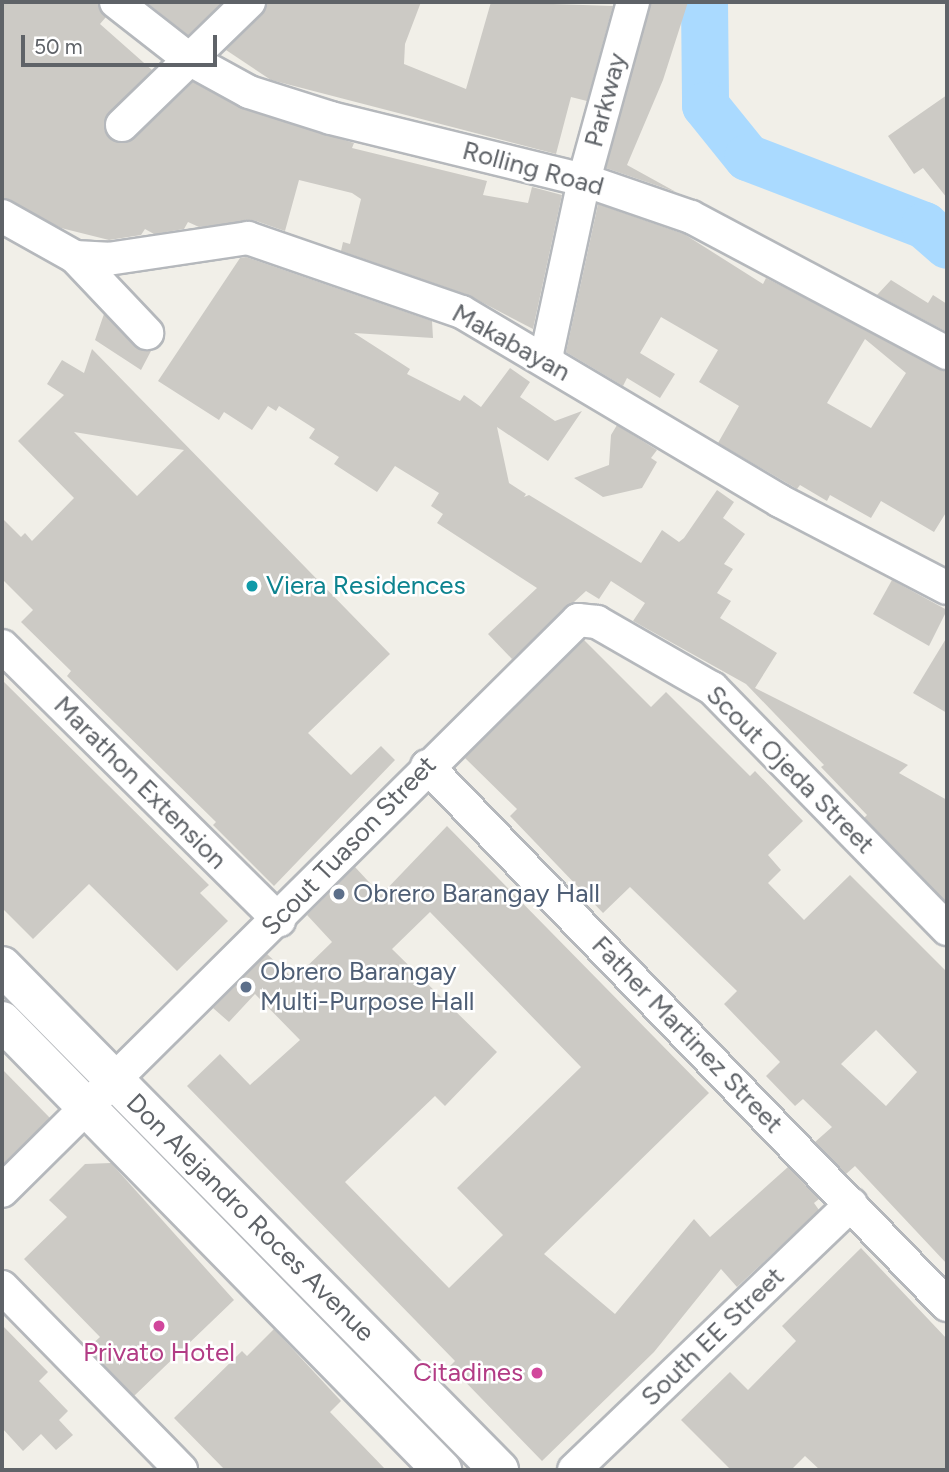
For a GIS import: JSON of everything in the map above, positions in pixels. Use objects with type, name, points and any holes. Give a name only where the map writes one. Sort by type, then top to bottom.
[{"type":"main road","name":"Don Alejandro Roces Avenue","points":[[2,966],[499,1470]]},
{"type":"main road","name":"Don Alejandro Roces Avenue","points":[[2,1021],[442,1470]]},
{"type":"street","name":"Rolling Road","points":[[116,2],[189,59],[249,92],[331,118],[584,180],[691,217],[947,353]]},
{"type":"street","points":[[122,125],[248,2]]},
{"type":"street","name":"Parkway","points":[[549,362],[547,353],[584,180],[633,2]]},
{"type":"street","name":"Makabayan","points":[[2,216],[75,257],[108,260],[247,239],[265,242],[462,312],[780,501],[947,588]]},
{"type":"street","points":[[75,257],[147,332]]},
{"type":"street","name":"Scout Tuason Street","points":[[2,1191],[85,1106],[279,920],[427,766],[578,620]]},
{"type":"street","name":"Scout Ojeda Street","points":[[578,620],[597,622],[712,688],[947,929]]},
{"type":"street","name":"Marathon Extension","points":[[2,646],[279,920]]},
{"type":"street","name":"Father Martinez Street","points":[[427,766],[947,1305]]},
{"type":"street","name":"South EE Street","points":[[575,1470],[851,1204]]},
{"type":"street","points":[[2,1287],[181,1470]]},
{"type":"building","points":[[2,2],[98,2],[106,17],[100,24],[152,70],[105,119],[104,130],[116,142],[135,138],[193,82],[243,109],[354,143],[352,148],[487,181],[483,195],[528,203],[532,187],[562,195],[533,329],[468,295],[341,251],[343,242],[350,244],[361,199],[352,193],[299,180],[285,231],[253,220],[199,227],[188,222],[184,229],[154,234],[145,229],[141,235],[109,240],[61,228],[2,198]]},
{"type":"building","points":[[146,2],[223,2],[188,35]]},
{"type":"building","points":[[267,2],[421,2],[405,44],[404,64],[466,89],[491,2],[613,6],[587,101],[571,97],[556,154],[271,80],[226,50],[262,15]]},
{"type":"building","points":[[651,2],[688,2],[663,80],[627,165],[676,192],[606,168]]},
{"type":"building","points":[[947,95],[947,198],[923,168],[914,174],[888,136]]},
{"type":"building","points":[[598,204],[684,234],[763,284],[766,278],[947,371],[947,511],[934,532],[881,501],[871,518],[830,495],[827,501],[800,485],[797,489],[718,443],[739,406],[699,382],[718,350],[661,317],[640,353],[675,374],[660,398],[627,378],[623,386],[566,352]],"holes":[[[865,339],[906,373],[871,428],[827,403]]]},
{"type":"building","points":[[246,257],[432,321],[433,338],[354,333],[410,369],[407,374],[460,401],[464,395],[481,407],[510,368],[530,382],[520,397],[555,421],[582,411],[548,461],[497,427],[509,483],[526,494],[524,497],[529,495],[641,563],[662,530],[679,542],[684,538],[717,490],[734,502],[723,518],[745,534],[724,564],[733,569],[717,593],[731,601],[720,618],[777,653],[755,688],[908,765],[899,773],[947,800],[947,903],[864,818],[867,815],[821,767],[824,765],[746,684],[633,621],[645,603],[611,581],[599,599],[586,591],[512,659],[488,634],[537,588],[437,523],[443,514],[431,506],[439,493],[395,466],[377,492],[334,464],[339,457],[309,438],[315,429],[279,406],[276,411],[268,406],[252,430],[224,412],[219,420],[158,381],[240,258]]},
{"type":"building","points":[[891,280],[928,303],[933,295],[947,304],[947,332],[877,295]]},
{"type":"building","points":[[104,314],[134,346],[151,351],[141,370],[95,340]]},
{"type":"building","points":[[92,349],[390,654],[308,733],[351,775],[381,746],[395,760],[274,886],[213,825],[216,822],[67,676],[71,671],[21,622],[33,610],[2,579],[2,518],[21,537],[25,533],[32,541],[74,498],[18,441],[64,395],[47,384],[62,360],[84,373]],"holes":[[[74,432],[184,450],[137,496]]]},
{"type":"building","points":[[617,425],[657,450],[651,458],[657,462],[642,488],[603,497],[574,478],[609,465],[611,435]]},
{"type":"building","points":[[892,580],[947,610],[929,646],[873,614]]},
{"type":"building","points":[[947,637],[947,713],[913,693]]},
{"type":"building","points":[[584,640],[651,707],[666,692],[750,776],[755,771],[803,821],[768,855],[781,870],[768,883],[804,920],[850,875],[947,972],[947,1264],[855,1166],[846,1174],[815,1142],[832,1127],[803,1099],[795,1106],[766,1076],[780,1062],[724,1004],[737,991],[630,887],[603,913],[510,816],[517,809],[465,758]],"holes":[[[876,1030],[917,1072],[886,1106],[841,1064]]]},
{"type":"building","points":[[2,680],[209,885],[200,893],[228,921],[177,971],[89,884],[33,939],[2,908]]},
{"type":"building","points":[[447,826],[709,1093],[544,1254],[615,1314],[694,1219],[710,1237],[788,1167],[819,1199],[814,1203],[819,1210],[737,1287],[721,1269],[654,1352],[542,1461],[450,1366],[455,1361],[187,1086],[220,1054],[250,1085],[300,1040],[255,994],[229,1022],[213,1008],[267,954],[294,979],[332,942],[307,915],[355,867],[381,895]],"holes":[[[430,912],[581,1067],[457,1188],[503,1235],[449,1288],[345,1182],[435,1096],[445,1106],[497,1052],[392,949]]]},
{"type":"building","points":[[2,1069],[50,1118],[2,1165]]},
{"type":"building","points":[[111,1163],[234,1300],[134,1396],[88,1348],[100,1337],[24,1259],[67,1217],[49,1200],[85,1164]]},
{"type":"building","points":[[861,1248],[947,1339],[947,1470],[820,1470],[805,1456],[791,1470],[731,1470],[681,1420],[730,1372],[748,1390],[796,1341],[782,1326]]},
{"type":"building","points":[[2,1325],[48,1372],[39,1381],[68,1411],[59,1420],[73,1435],[56,1450],[41,1434],[23,1451],[2,1428]]},
{"type":"building","points":[[274,1329],[341,1401],[330,1412],[386,1470],[225,1470],[174,1418],[242,1351],[247,1356]]},
{"type":"waterway","points":[[704,2],[705,105],[747,157],[924,225],[947,245]]},
{"type":"place","name":"Viera Residences","points":[[252,586]]},
{"type":"place","name":"Obrero Barangay Hall","points":[[339,894]]},
{"type":"place","name":"Obrero Barangay Multi-Purpose Hall","points":[[246,987]]},
{"type":"place","name":"Privato Hotel","points":[[159,1326]]},
{"type":"place","name":"Citadines","points":[[537,1373]]}]
